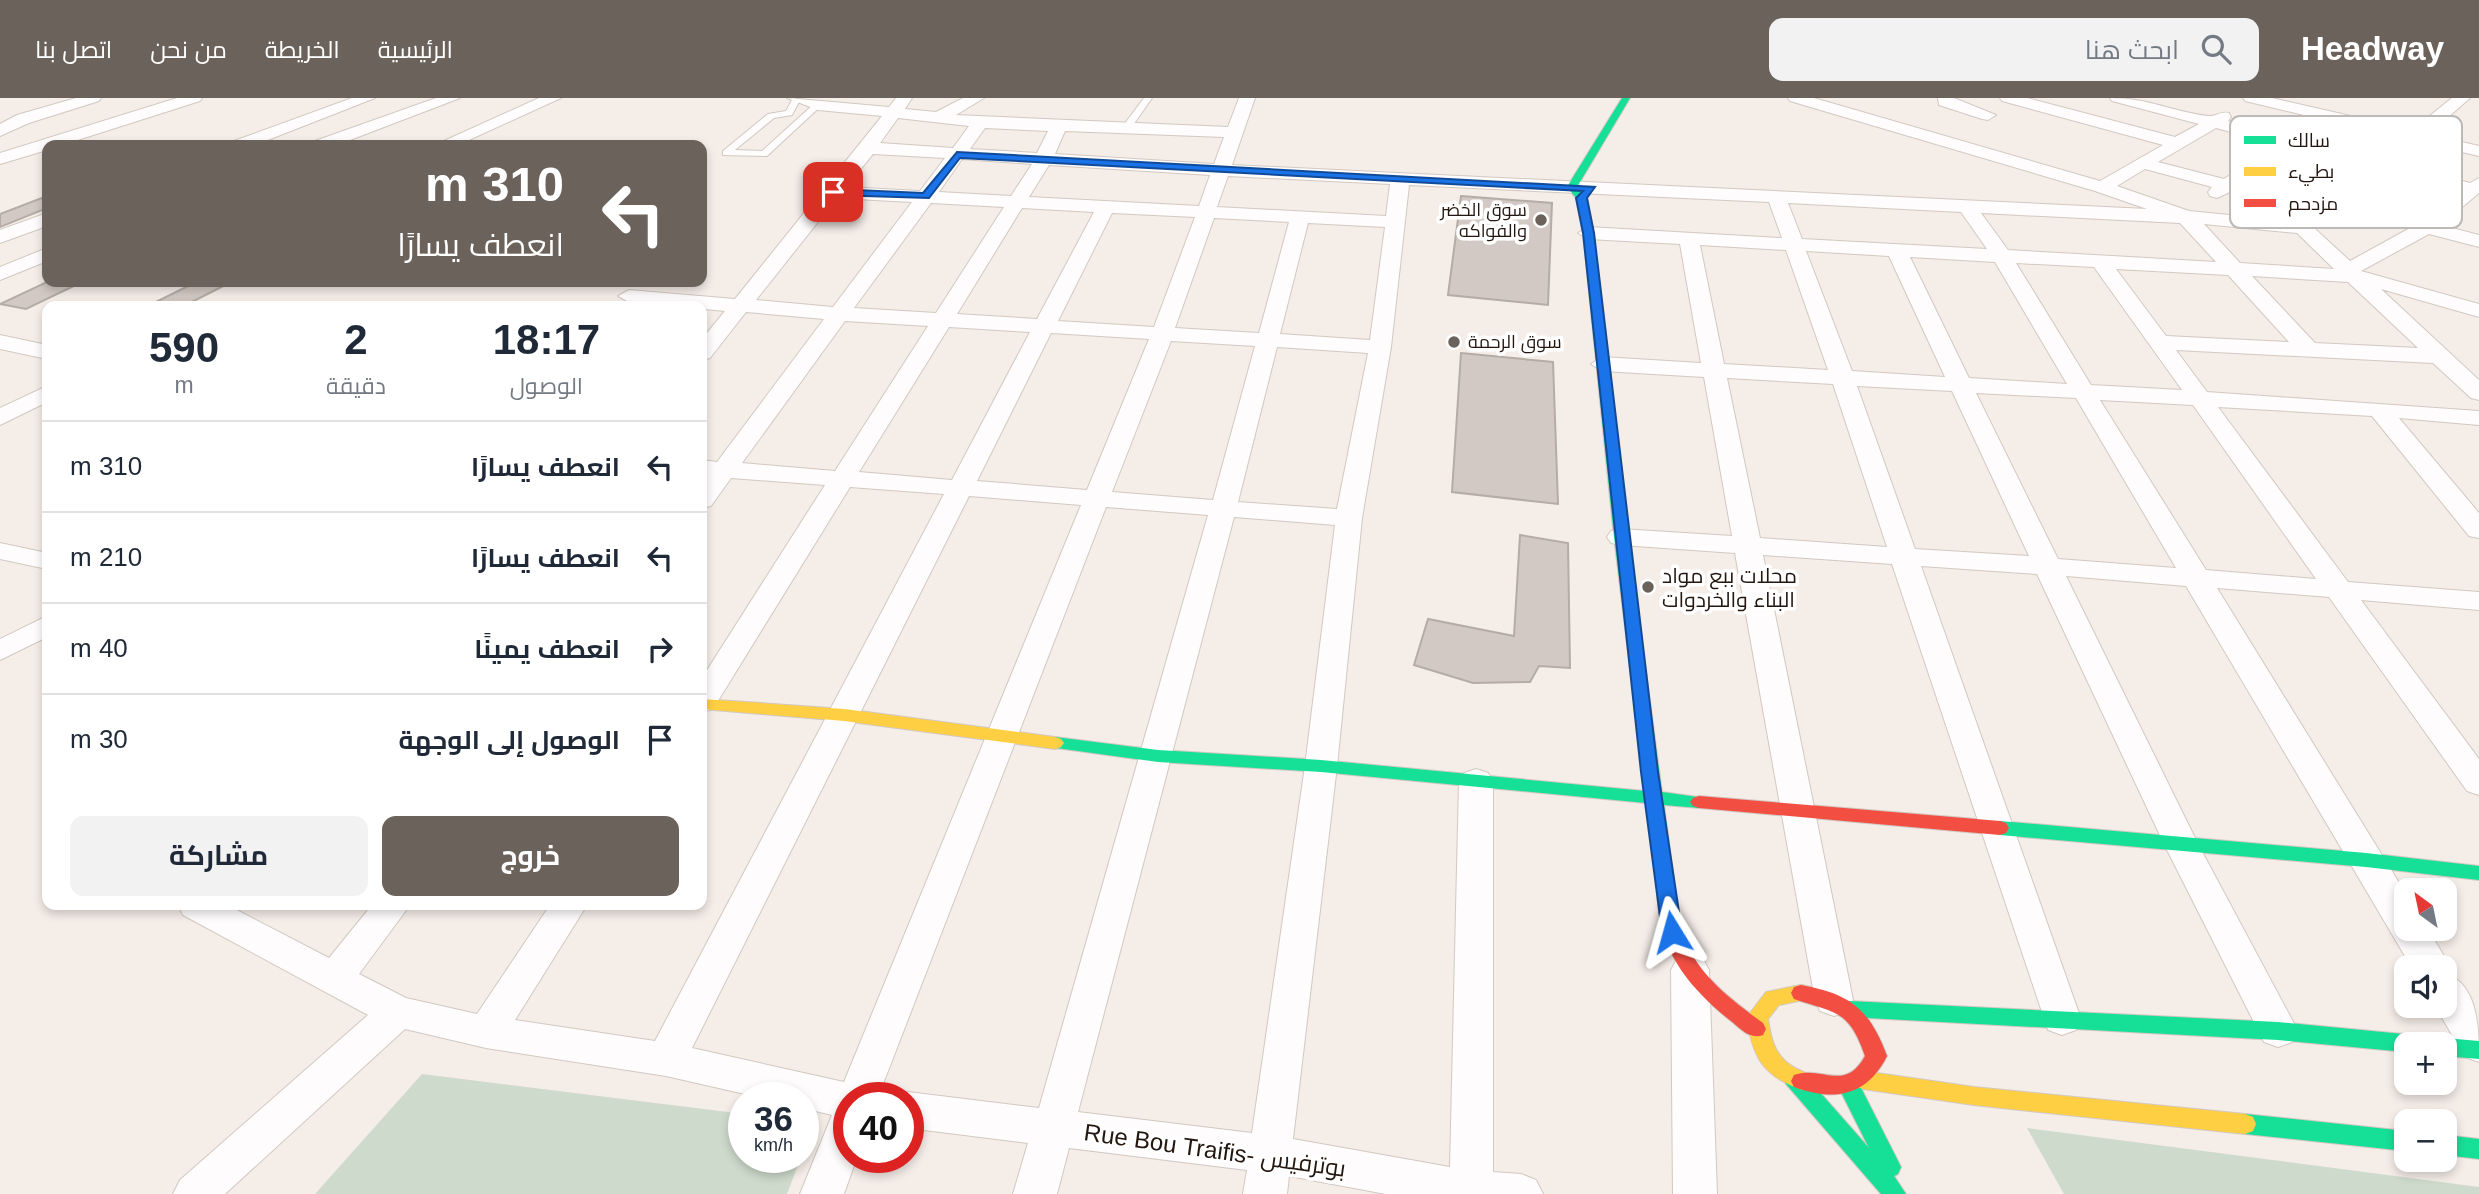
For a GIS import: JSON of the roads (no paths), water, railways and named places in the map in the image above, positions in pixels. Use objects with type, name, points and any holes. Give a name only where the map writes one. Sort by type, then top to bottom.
[{"type":"street","points":[[0,131],[23,119],[93,98]]},
{"type":"street","points":[[60,140],[194,98]]},
{"type":"street","points":[[314,98],[342,107]]},
{"type":"street","points":[[253,140],[367,98]]},
{"type":"street","points":[[335,140],[452,98]]},
{"type":"street","points":[[456,140],[553,98]]},
{"type":"street","points":[[938,117],[976,98]]},
{"type":"street","points":[[864,1082],[1163,332],[1247,98]]},
{"type":"street","points":[[1626,98],[1586,187],[1588,233],[1621,537],[1653,798],[1672,932],[1690,970],[1717,1001],[1756,1029]]},
{"type":"street","points":[[1635,116],[1644,98]]},
{"type":"street","points":[[1796,98],[2102,187],[2179,215],[2310,351]]},
{"type":"street","points":[[1946,98],[1945,102],[1954,106],[1989,115]]},
{"type":"street","points":[[2008,98],[2177,144]]},
{"type":"street","points":[[2118,98],[2230,127]]},
{"type":"street","points":[[2102,187],[2254,98],[2331,116]]},
{"type":"street","points":[[2440,116],[2462,98]]},
{"type":"street","points":[[796,99],[818,105],[898,105],[938,117],[980,123],[1128,126],[1234,132]]},
{"type":"street","points":[[707,347],[868,148],[898,105]]},
{"type":"street","points":[[707,485],[713,468],[842,314],[980,123]]},
{"type":"street","points":[[707,695],[1043,160],[1060,124]]},
{"type":"street","points":[[0,159],[42,146]]},
{"type":"street","points":[[868,148],[1219,170],[1968,208],[2179,215],[2230,220]]},
{"type":"street","points":[[2142,163],[2228,186]]},
{"type":"street","points":[[1265,1194],[1321,766],[1349,518],[1380,347],[1400,179]]},
{"type":"street","points":[[2179,215],[2228,186]]},
{"type":"street","points":[[2462,198],[2476,187]]},
{"type":"street","points":[[833,192],[1395,222]]},
{"type":"street","points":[[1777,198],[1791,245],[1842,377],[2062,1018]]},
{"type":"street","points":[[666,1059],[1106,206]]},
{"type":"street","points":[[1968,208],[2002,257],[2394,906]]},
{"type":"street","points":[[1035,1194],[1158,756],[1300,218]]},
{"type":"street","points":[[0,237],[42,221]]},
{"type":"street","points":[[2303,228],[2479,393]]},
{"type":"street","points":[[2353,272],[2425,228]]},
{"type":"street","points":[[2431,228],[2479,241]]},
{"type":"street","points":[[1588,233],[1897,252],[2233,269],[2353,272],[2479,311]]},
{"type":"street","points":[[1689,239],[1798,811],[1841,1005],[1863,1023],[1872,1038],[1876,1054],[1873,1068],[1856,1083]]},
{"type":"street","points":[[1897,252],[2181,844],[2278,1031]]},
{"type":"street","points":[[0,274],[42,256]]},
{"type":"street","points":[[2100,261],[2479,783]]},
{"type":"street","points":[[627,295],[690,301]]},
{"type":"street","points":[[707,303],[842,314],[1380,347]]},
{"type":"street","points":[[2159,342],[2438,356]]},
{"type":"street","points":[[1,343],[42,351]]},
{"type":"street","points":[[1602,363],[2379,408],[2479,418]]},
{"type":"street","points":[[0,418],[42,396]]},
{"type":"street","points":[[2379,408],[2479,530]]},
{"type":"street","points":[[713,468],[1349,518]]},
{"type":"street","points":[[1621,537],[2047,566],[2479,601]]},
{"type":"street","points":[[0,551],[42,560]]},
{"type":"street","points":[[0,651],[42,628]]},
{"type":"street","points":[[707,703],[844,715],[1158,756],[1321,766],[1653,798],[2366,860],[2479,873]]},
{"type":"street","points":[[1471,1192],[1475,781]]},
{"type":"street","points":[[206,910],[398,1012],[486,1032],[666,1059],[833,1097]]},
{"type":"street","points":[[335,977],[388,910]]},
{"type":"street","points":[[486,1032],[566,910]]},
{"type":"street","points":[[1690,970],[1695,1194]]},
{"type":"street","points":[[1895,1194],[1794,1078],[1767,1056],[1756,1029],[1757,1017],[1773,998],[1801,993],[1841,1005],[2278,1031],[2394,1042]]},
{"type":"street","points":[[2457,1009],[2479,1047]]},
{"type":"street","points":[[195,1194],[398,1012]]},
{"type":"street","points":[[2457,1047],[2479,1047]]},
{"type":"street","points":[[1794,1078],[1813,1086],[1856,1083],[2394,1140]]},
{"type":"street","points":[[1856,1083],[1904,1194]]},
{"type":"street","name":"Rue Bou Traifis- بوترفيس","points":[[924,1112],[1270,1154],[1471,1192],[1521,1194]]},
{"type":"street","points":[[2457,1146],[2479,1149]]},
{"type":"street","points":[[821,1194],[833,1163]]},
{"type":"lane","points":[[1128,126],[1149,98]]},
{"type":"lane","points":[[796,99],[789,113],[771,116],[726,153],[764,154],[818,105]]},
{"type":"place","name":"سوق الخضر والفواكه","points":[[1541,220]]},
{"type":"place","name":"سوق الرحمة","points":[[1454,342]]},
{"type":"place","name":"محلات ببع مواد البناء والخردوات","points":[[1648,587]]}]
